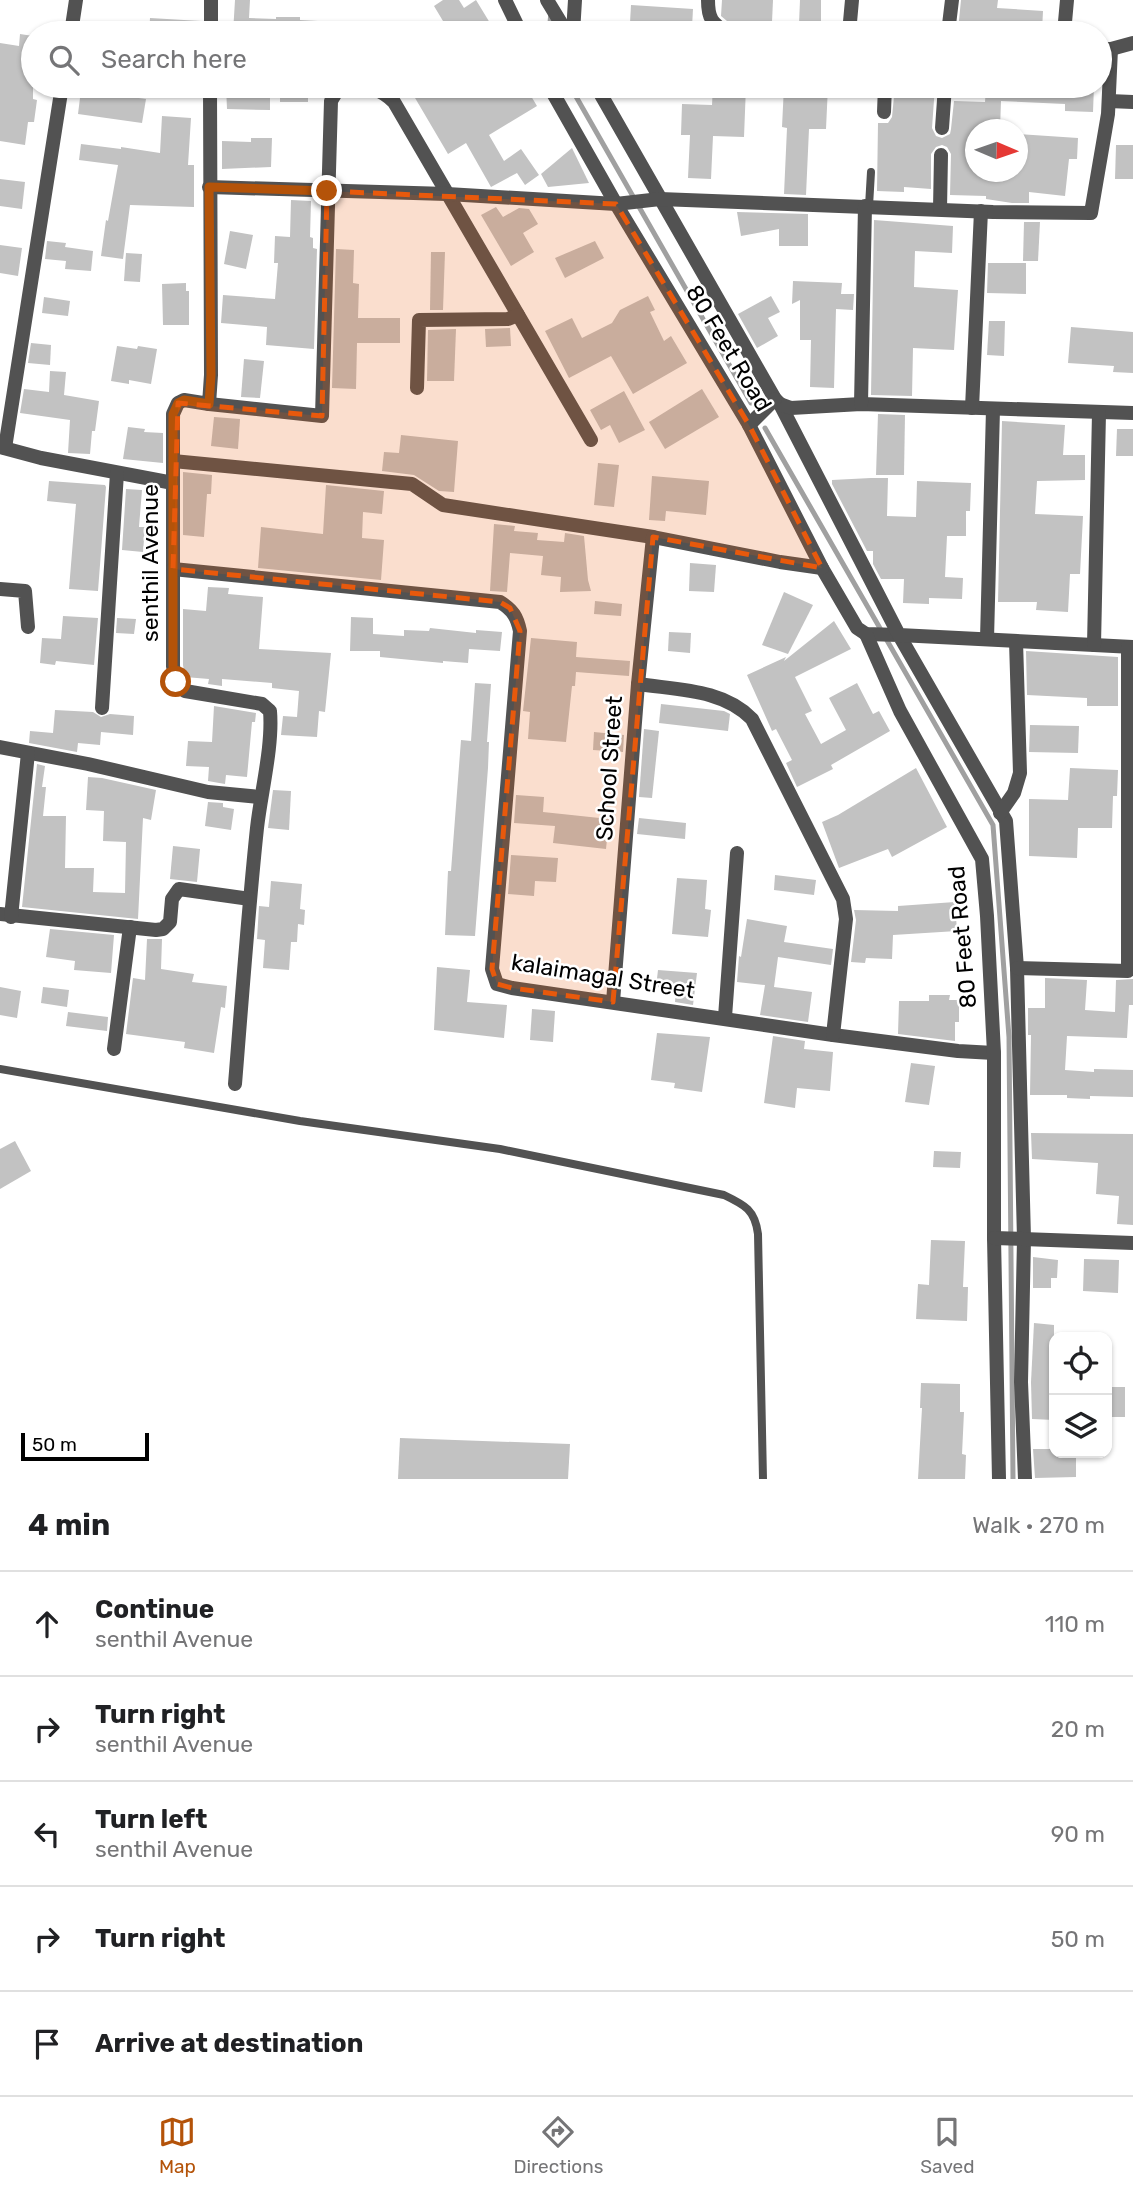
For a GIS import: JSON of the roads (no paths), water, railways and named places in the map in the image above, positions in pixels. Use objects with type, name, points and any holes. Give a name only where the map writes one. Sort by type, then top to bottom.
[{"type":"street","points":[[73,21],[76,0]]},
{"type":"street","points":[[211,0],[211,21]]},
{"type":"street","points":[[505,0],[515,21]]},
{"type":"street","points":[[547,0],[561,21]]},
{"type":"street","points":[[570,21],[575,0]]},
{"type":"street","points":[[708,0],[711,21]]},
{"type":"street","points":[[850,21],[852,0]]},
{"type":"street","points":[[949,21],[952,0]]},
{"type":"street","points":[[1065,21],[1067,0]]},
{"type":"street","points":[[1112,48],[1133,43]]},
{"type":"street","points":[[60,98],[3,448],[41,458],[173,482]]},
{"type":"street","points":[[210,98],[209,404],[322,416],[327,191],[333,98]]},
{"type":"street","points":[[390,98],[591,440]]},
{"type":"street","name":"80 Feet Road","points":[[556,98],[753,420],[822,568],[857,628],[866,634],[900,711],[982,859],[994,1053]]},
{"type":"street","name":"80 Feet Road","points":[[602,98],[653,200],[775,401],[896,634],[1006,821],[1017,968],[1022,1239]]},
{"type":"street","points":[[884,112],[885,98]]},
{"type":"street","points":[[942,128],[944,98]]},
{"type":"street","points":[[209,187],[447,194],[620,204],[653,200],[1091,213],[1109,98]]},
{"type":"street","points":[[1109,101],[1133,102]]},
{"type":"street","points":[[940,209],[941,155]]},
{"type":"street","points":[[861,404],[867,206]]},
{"type":"street","points":[[971,408],[981,211]]},
{"type":"street","points":[[417,388],[419,320],[508,319],[518,315]]},
{"type":"street","name":"senthil Avenue","points":[[209,404],[184,400],[178,403],[173,414],[173,666],[176,682],[185,691],[262,704],[270,711],[271,724],[260,797],[235,1084]]},
{"type":"street","points":[[753,420],[775,401]]},
{"type":"street","name":"80 Feet Road","points":[[775,401],[791,408],[861,404],[1133,413]]},
{"type":"street","points":[[987,639],[993,409]]},
{"type":"street","points":[[1094,645],[1099,413]]},
{"type":"street","points":[[173,461],[412,484],[443,505],[653,537],[822,568]]},
{"type":"street","points":[[102,708],[117,472]]},
{"type":"street","name":"School Street","points":[[613,1002],[638,684],[653,537]]},
{"type":"street","name":"kalaimagal Street","points":[[173,569],[500,602],[510,608],[517,617],[520,631],[492,968],[497,984],[833,1035],[994,1053]]},
{"type":"street","points":[[0,589],[25,591],[27,627]]},
{"type":"street","points":[[866,634],[1130,647],[1130,971],[1017,968]]},
{"type":"street","points":[[1000,813],[1017,787],[1020,774],[1016,641]]},
{"type":"street","points":[[638,684],[719,696],[739,706],[752,719],[843,900],[846,919],[833,1035]]},
{"type":"street","points":[[0,747],[208,792],[260,797]]},
{"type":"street","points":[[28,754],[6,916],[163,929],[170,922],[172,899],[179,889],[250,899]]},
{"type":"street","points":[[725,1017],[737,853]]},
{"type":"street","points":[[114,1049],[130,927]]},
{"type":"street","points":[[994,1053],[999,1479]]},
{"type":"street","points":[[996,1238],[1133,1243]]},
{"type":"street","points":[[1022,1239],[1021,1382],[1025,1479]]},
{"type":"lane","points":[[867,206],[871,172]]},
{"type":"lane","points":[[0,1069],[300,1121],[500,1149],[724,1195],[743,1205],[756,1219],[758,1234],[763,1479]]},
{"type":"waterway","points":[[550,21],[551,12]]},
{"type":"waterway","points":[[577,98],[751,403]]},
{"type":"waterway","points":[[765,428],[993,825],[1009,1037],[1013,1479]]}]
